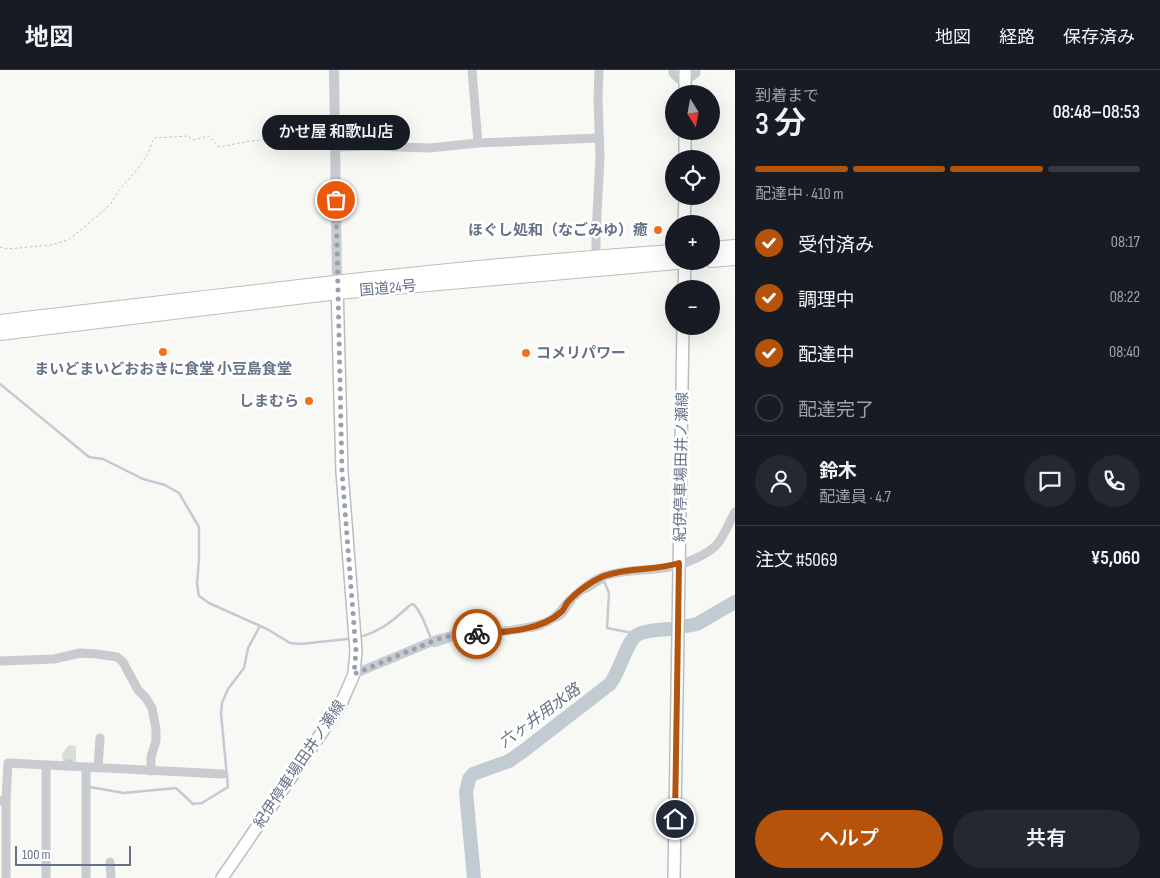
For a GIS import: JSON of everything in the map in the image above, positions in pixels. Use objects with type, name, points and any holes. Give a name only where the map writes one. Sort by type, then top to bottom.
[{"type":"highway","points":[[720,248],[735,247]]},
{"type":"highway","name":"国道24号","points":[[0,322],[337,287],[596,257],[665,253]]},
{"type":"highway","points":[[720,259],[735,258]]},
{"type":"highway","name":"国道24号","points":[[0,333],[337,287],[665,263]]},
{"type":"main road","name":"紀伊停車場田井ノ瀬線","points":[[222,878],[340,706],[354,674],[356,651],[342,472],[337,287]]},
{"type":"main road","name":"紀伊停車場田井ノ瀬線","points":[[674,878],[683,335]]},
{"type":"street","points":[[334,70],[337,287]]},
{"type":"street","points":[[472,70],[478,143]]},
{"type":"street","points":[[596,257],[600,157],[598,138],[599,70]]},
{"type":"street","points":[[673,70],[673,73],[679,79],[685,75],[690,78],[696,73],[696,70]]},
{"type":"street","points":[[335,147],[429,148],[478,143],[598,138]]},
{"type":"street","points":[[354,674],[444,638],[536,626],[549,621],[562,611],[568,602],[586,586],[602,577],[621,571],[665,568],[696,558],[708,551],[718,543],[735,512]]},
{"type":"street","points":[[0,661],[54,659],[80,653],[116,657],[123,662],[138,690],[152,708],[156,741],[151,757],[151,771]]},
{"type":"street","points":[[98,768],[100,738]]},
{"type":"street","points":[[6,878],[3,801],[8,763],[224,774]]},
{"type":"street","points":[[46,765],[46,878]]},
{"type":"street","points":[[86,768],[86,878]]},
{"type":"street","points":[[110,862],[111,878]]},
{"type":"path","points":[[0,247],[51,245],[68,240],[110,206],[120,189],[136,172],[148,154],[154,138],[188,136],[193,140],[209,136],[219,147],[250,141],[321,135],[335,132]]},
{"type":"green space","points":[[69,745],[76,746],[76,764],[63,763],[62,754]]},
{"type":"waterway","points":[[0,384],[89,457],[103,459],[143,479],[165,485],[179,493],[199,527],[197,584],[199,596],[209,603],[267,629],[290,643],[301,644],[347,639]]},
{"type":"waterway","points":[[586,592],[604,581],[609,593],[607,628],[638,634]]},
{"type":"waterway","points":[[556,621],[563,617],[574,602]]},
{"type":"waterway","name":"六ヶ井用水路","points":[[687,626],[697,624],[735,602]]},
{"type":"waterway","points":[[360,637],[381,628],[413,604],[422,617],[434,646],[453,640]]},
{"type":"waterway","points":[[90,787],[124,793],[176,788],[193,804],[202,803],[228,787],[221,713],[222,703],[228,689],[244,668],[248,648],[260,626]]},
{"type":"waterway","points":[[531,631],[542,628]]},
{"type":"waterway","name":"六ヶ井用水路","points":[[474,878],[466,792],[469,779],[473,774],[509,761],[610,684],[633,638],[640,633],[669,629]]},
{"type":"way so far","points":[[336,200],[342,472],[356,651],[354,674],[369,670],[438,639],[477,634]]},
{"type":"place","name":"かせ屋 和歌山店","points":[[336,200]]},
{"type":"place","name":"ほぐし処和（なごみゆ）癒","points":[[658,230]]},
{"type":"place","name":"まいどまいどおおきに食堂 小豆島食堂","points":[[163,352]]},
{"type":"place","name":"コメリパワー","points":[[526,353]]},
{"type":"place","name":"しまむら","points":[[309,401]]},
{"type":"route","points":[[477,634],[536,626],[549,621],[562,611],[568,602],[586,586],[602,577],[621,571],[665,568],[679,563],[675,819]]}]
